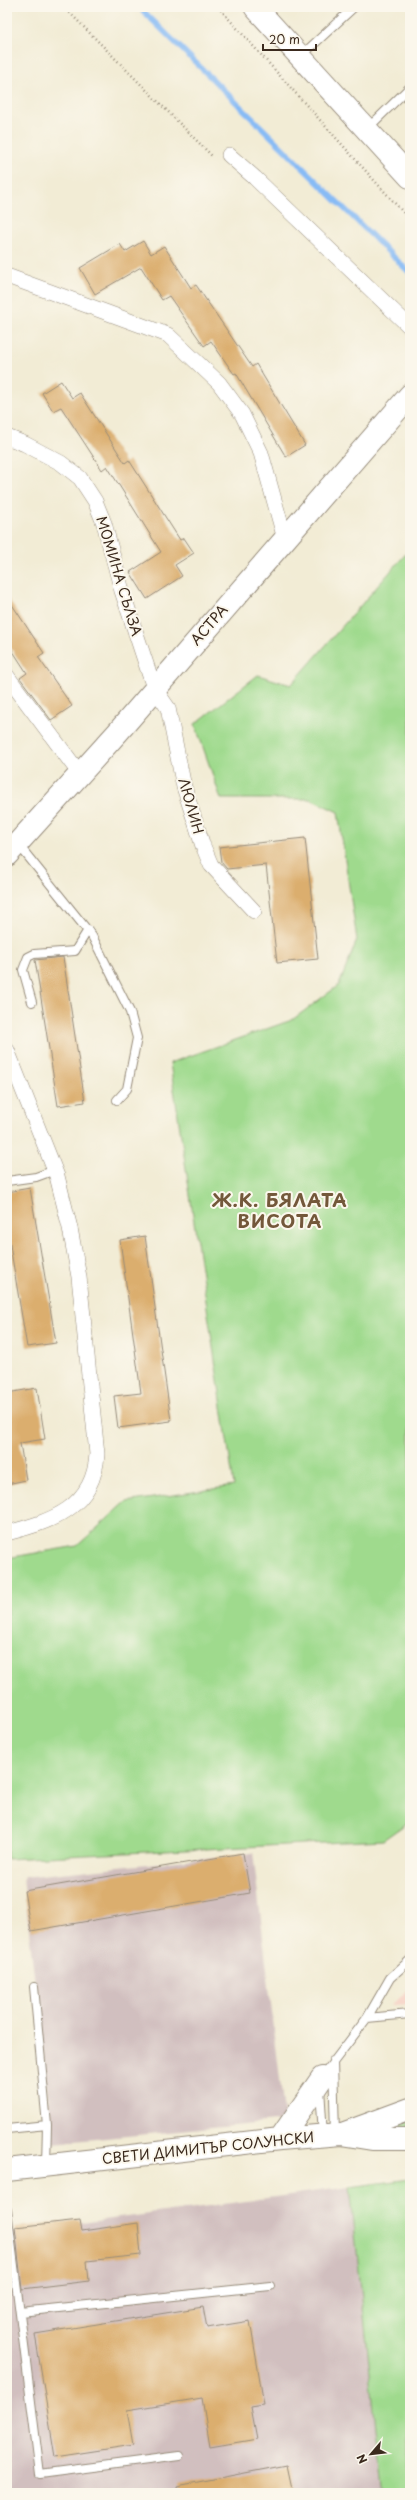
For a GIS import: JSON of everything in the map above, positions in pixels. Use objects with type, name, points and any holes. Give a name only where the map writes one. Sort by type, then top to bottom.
[{"type":"street","points":[[255,7],[410,177]]},
{"type":"street","points":[[229,155],[410,327]]},
{"type":"street","points":[[7,276],[168,335],[219,383],[242,414],[261,452],[285,539]]},
{"type":"street","name":"АСТРА","points":[[12,849],[80,774],[410,395]]},
{"type":"street","name":"МОМИНА СЪЛЗА","points":[[7,437],[25,444],[61,463],[80,478],[95,501],[104,523],[122,591],[154,688]]},
{"type":"street","points":[[7,676],[80,774]]},
{"type":"street","name":"ЛЮЛИН","points":[[154,688],[168,708],[184,787],[203,846],[211,865],[254,911]]},
{"type":"street","points":[[7,1050],[55,1170],[70,1228],[79,1277],[96,1431],[96,1463],[94,1476],[78,1502],[47,1522],[7,1534]]},
{"type":"street","points":[[280,2139],[328,2069]]},
{"type":"street","points":[[333,2135],[410,2109]]},
{"type":"street","name":"СВЕТИ ДИМИТЪР СОЛУНСКИ","points":[[7,2170],[280,2139],[333,2135],[372,2139],[410,2139]]},
{"type":"lane","points":[[300,57],[354,7]]},
{"type":"lane","points":[[366,129],[410,87]]},
{"type":"lane","points":[[12,849],[88,930],[100,949],[130,1012],[137,1038],[127,1089],[117,1100]]},
{"type":"lane","points":[[32,1002],[23,970],[28,957],[34,954],[75,951],[88,930]]},
{"type":"lane","points":[[7,1181],[36,1177],[55,1170]]},
{"type":"lane","points":[[7,1375],[7,1382]]},
{"type":"lane","points":[[333,2135],[320,2088],[328,2069],[367,2018],[390,1978],[410,1960]]},
{"type":"lane","points":[[34,1988],[47,2125],[46,2165]]},
{"type":"lane","points":[[367,2018],[410,2014]]},
{"type":"lane","points":[[328,2069],[333,2135]]},
{"type":"lane","points":[[7,2129],[47,2125]]},
{"type":"lane","points":[[7,2210],[40,2474],[179,2456]]},
{"type":"lane","points":[[20,2312],[270,2286]]},
{"type":"path","points":[[64,7],[207,154],[213,157],[229,155]]},
{"type":"path","points":[[218,7],[410,220]]},
{"type":"shaded area","points":[[253,1853],[285,2121],[53,2143],[23,1877]]},
{"type":"shaded area","points":[[410,1988],[410,2005],[391,2006]]},
{"type":"shaded area","points":[[350,2187],[383,2493],[7,2493],[7,2233]]},
{"type":"green space","points":[[410,549],[410,1821],[383,1840],[7,1859],[7,1558],[77,1546],[126,1502],[234,1486],[170,1063],[292,1020],[339,985],[357,940],[338,812],[310,799],[221,799],[195,724],[258,675],[291,685]]},
{"type":"green space","points":[[410,2121],[410,2132],[381,2127]]},
{"type":"green space","points":[[410,2179],[410,2493],[383,2493],[350,2187]]},
{"type":"building","points":[[143,241],[151,254],[164,246],[191,288],[196,285],[252,367],[256,364],[305,445],[286,457],[236,373],[234,374],[211,341],[204,346],[169,296],[162,300],[141,267],[95,294],[80,268],[120,244],[125,252]]},
{"type":"building","points":[[61,381],[72,398],[80,393],[125,463],[129,460],[180,540],[184,538],[194,553],[175,565],[182,576],[147,599],[130,572],[161,552],[107,466],[102,470],[61,407],[53,411],[42,393]]},
{"type":"building","points":[[7,597],[44,653],[38,657],[72,706],[51,720],[20,678],[27,673],[7,642]]},
{"type":"building","points":[[305,838],[318,959],[277,963],[266,865],[227,869],[221,862],[219,847]]},
{"type":"building","points":[[63,957],[85,1102],[58,1106],[35,960]]},
{"type":"building","points":[[30,1188],[56,1343],[27,1347],[7,1227],[7,1192]]},
{"type":"building","points":[[145,1236],[171,1421],[118,1428],[114,1396],[141,1393],[120,1240]]},
{"type":"building","points":[[37,1388],[45,1439],[20,1443],[26,1480],[7,1484],[7,1393]]},
{"type":"building","points":[[243,1853],[250,1893],[31,1931],[24,1891]]},
{"type":"building","points":[[80,2220],[82,2231],[138,2223],[141,2255],[87,2261],[89,2281],[22,2289],[15,2227]]},
{"type":"building","points":[[203,2307],[207,2328],[250,2321],[264,2405],[251,2407],[257,2439],[210,2447],[202,2398],[127,2410],[133,2445],[55,2457],[35,2334]]},
{"type":"building","points":[[287,2465],[293,2493],[178,2493],[177,2486]]},
{"type":"waterway","points":[[139,7],[410,273]]},
{"type":"district","name":"Ж.К. БЯЛАТА ВИСОТА","points":[[280,1211]]}]
